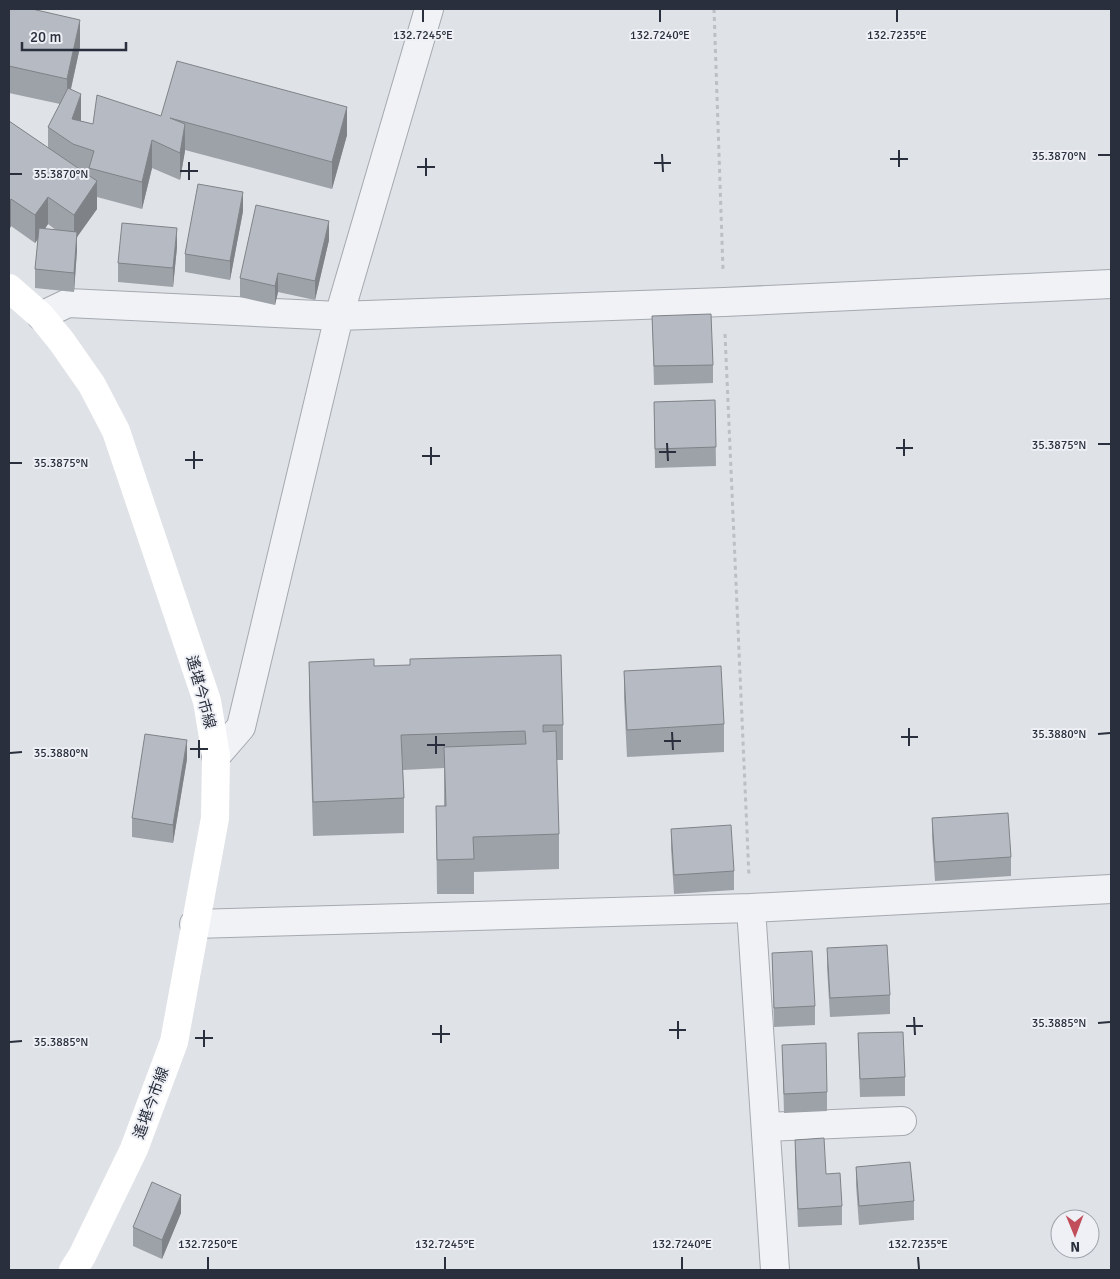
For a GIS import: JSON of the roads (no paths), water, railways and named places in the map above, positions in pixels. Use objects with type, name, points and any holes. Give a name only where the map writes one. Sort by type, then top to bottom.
[{"type":"main road","name":"遙堪今市線","points":[[9,288],[41,316],[62,342],[92,385],[116,431],[207,701],[216,756],[215,818],[194,924],[174,1042],[134,1149],[82,1256],[72,1270]]},
{"type":"street","points":[[216,756],[241,727],[339,316],[429,9]]},
{"type":"street","points":[[41,316],[68,303],[339,316],[724,302],[1111,284]]},
{"type":"street","points":[[194,924],[751,908],[1111,889]]},
{"type":"street","points":[[751,908],[776,1270]]},
{"type":"street","points":[[766,1127],[902,1121]]}]
